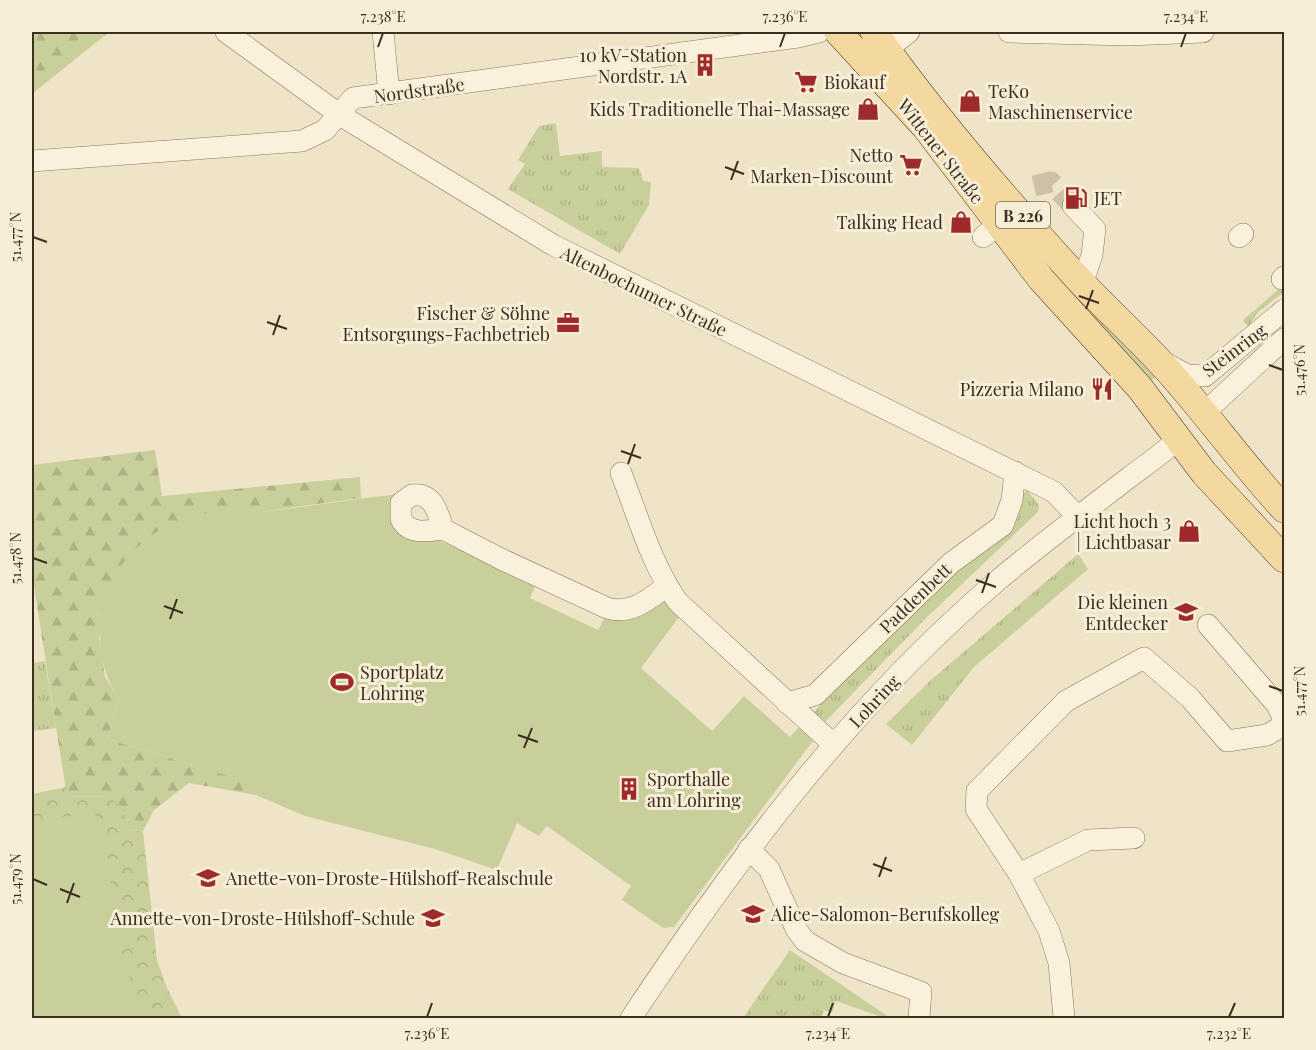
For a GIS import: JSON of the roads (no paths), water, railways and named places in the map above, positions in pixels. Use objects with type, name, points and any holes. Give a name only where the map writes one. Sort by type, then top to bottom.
[{"type":"main road","name":"Wittener Straße","points":[[838,32],[926,128],[991,231],[1061,302],[1140,388],[1178,440],[1284,559]]},
{"type":"main road","name":"Wittener Straße","points":[[881,40],[966,149],[1082,284],[1150,353],[1204,413],[1231,450],[1284,509]]},
{"type":"main road","points":[[1178,440],[1204,413]]},
{"type":"main road","name":"Wittener Straße","points":[[1232,503],[1253,514],[1284,542]]},
{"type":"street","name":"Altenbochumer Straße","points":[[226,32],[340,115],[553,245],[1054,492],[1078,517]]},
{"type":"street","points":[[383,32],[389,94]]},
{"type":"street","name":"Nordstraße","points":[[32,161],[302,141],[325,130],[353,99],[798,38],[819,32]]},
{"type":"street","points":[[881,40],[909,32]]},
{"type":"street","points":[[1010,32],[1128,35],[1203,32]]},
{"type":"street","points":[[1073,206],[1095,229],[1092,255],[1082,284]]},
{"type":"street","name":"Steinring","points":[[1150,353],[1187,375],[1204,376],[1284,310]]},
{"type":"street","name":"Steinring","points":[[1204,413],[1284,339]]},
{"type":"street","name":"Lohring","points":[[630,1018],[749,849],[833,744],[911,661],[996,582],[1178,440]]},
{"type":"street","name":"Paddenbett","points":[[787,703],[815,695],[951,563],[1003,525],[1012,500],[1015,472]]},
{"type":"street","points":[[621,473],[667,586],[690,616],[833,744]]},
{"type":"street","points":[[444,529],[501,559],[619,612],[641,604],[667,586]]},
{"type":"street","points":[[1208,625],[1277,705],[1284,720]]},
{"type":"street","points":[[1064,1018],[1055,952],[1036,902],[976,809],[977,791],[1066,701],[1144,658],[1191,698],[1227,741],[1267,735],[1284,725]]},
{"type":"street","points":[[1019,874],[1088,840],[1134,838]]},
{"type":"street","points":[[749,849],[769,869],[796,929],[805,941],[843,963],[921,992],[919,1018]]},
{"type":"tunnel","points":[[1034,186],[1051,182],[1073,206]]},
{"type":"place","name":"10 kV-Station Nordstr. 1A","points":[[705,65]]},
{"type":"place","name":"Biokauf","points":[[806,82]]},
{"type":"place","name":"TeKo Maschinenservice","points":[[970,101]]},
{"type":"place","name":"Kids Traditionelle Thai-Massage","points":[[868,109]]},
{"type":"place","name":"Netto Marken-Discount","points":[[911,165]]},
{"type":"place","name":"JET","points":[[1076,198]]},
{"type":"place","name":"Talking Head","points":[[961,222]]},
{"type":"place","name":"Fischer & Söhne Entsorgungs-Fachbetrieb","points":[[568,323]]},
{"type":"place","name":"Pizzeria Milano","points":[[1102,389]]},
{"type":"place","name":"Licht hoch 3 | Lichtbasar","points":[[1189,531]]},
{"type":"place","name":"Die kleinen Entdecker","points":[[1186,612]]},
{"type":"place","name":"Sportplatz Lohring","points":[[342,682]]},
{"type":"place","name":"Sporthalle am Lohring","points":[[629,789]]},
{"type":"place","name":"Anette-von-Droste-Hülshoff-Realschule","points":[[208,878]]},
{"type":"place","name":"Alice-Salomon-Berufskolleg","points":[[753,914]]},
{"type":"place","name":"Annette-von-Droste-Hülshoff-Schule","points":[[433,918]]}]
